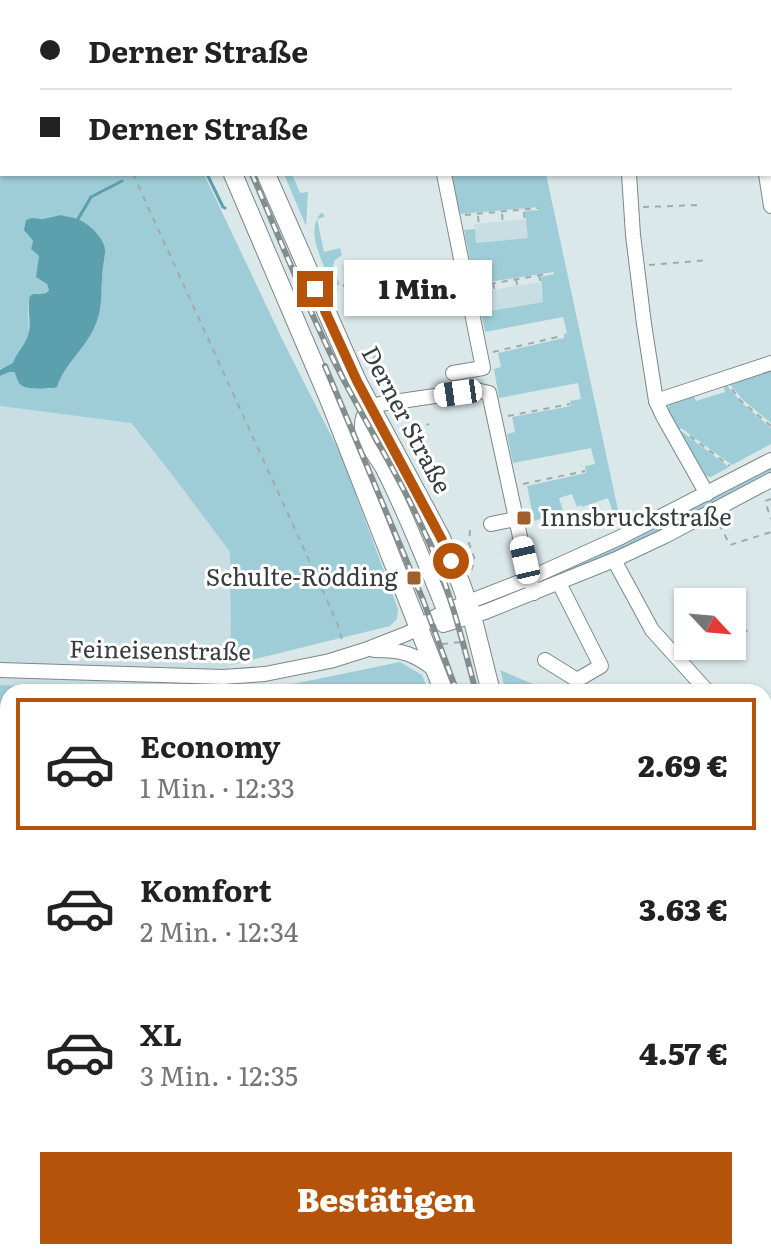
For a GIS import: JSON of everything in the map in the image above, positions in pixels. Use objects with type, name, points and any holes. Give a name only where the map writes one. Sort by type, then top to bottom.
[{"type":"main road","points":[[234,176],[329,399],[441,684]]},
{"type":"main road","name":"Derner Straße","points":[[267,176],[357,381],[378,405],[441,538],[470,609],[489,684]]},
{"type":"street","points":[[444,176],[482,361],[453,373]]},
{"type":"street","points":[[629,176],[637,266],[656,401],[707,494]]},
{"type":"street","points":[[766,176],[771,206]]},
{"type":"street","points":[[656,401],[771,363]]},
{"type":"street","points":[[447,617],[382,468],[363,433],[363,417],[378,405],[476,390],[489,393],[534,593]]},
{"type":"street","points":[[470,609],[621,537],[771,460]]},
{"type":"street","points":[[470,609],[534,593],[614,560],[771,480]]},
{"type":"street","points":[[491,524],[516,519]]},
{"type":"street","points":[[614,560],[652,630],[674,655]]},
{"type":"street","points":[[545,660],[577,680],[601,666],[559,583]]},
{"type":"street","name":"Feineisenstraße","points":[[0,670],[223,677],[283,671],[347,656],[419,628],[434,628],[447,617],[470,609]]},
{"type":"street","name":"Feineisenstraße","points":[[365,650],[404,652],[420,658],[435,670]]},
{"type":"street","points":[[678,660],[700,684]]},
{"type":"path","points":[[134,176],[337,623],[347,656]]},
{"type":"path","points":[[631,207],[702,205]]},
{"type":"path","points":[[453,217],[539,208]]},
{"type":"path","points":[[524,209],[525,223]]},
{"type":"path","points":[[502,212],[503,224]]},
{"type":"path","points":[[478,214],[479,226]]},
{"type":"path","points":[[637,266],[708,260]]},
{"type":"path","points":[[467,288],[547,274]]},
{"type":"path","points":[[539,275],[541,285]]},
{"type":"path","points":[[516,279],[518,289]]},
{"type":"path","points":[[493,283],[495,293]]},
{"type":"path","points":[[332,291],[345,285]]},
{"type":"path","points":[[482,361],[562,336]]},
{"type":"path","points":[[369,378],[375,355]]},
{"type":"path","points":[[724,379],[740,400],[771,426]]},
{"type":"path","points":[[495,419],[570,404]]},
{"type":"path","points":[[401,437],[405,432],[429,424]]},
{"type":"path","points":[[675,437],[681,430],[742,475]]},
{"type":"path","points":[[509,487],[585,471]]},
{"type":"path","points":[[771,499],[765,499],[771,519]]},
{"type":"path","points":[[718,522],[730,545],[771,532]]},
{"type":"path","points":[[469,576],[475,560],[469,543],[470,530]]},
{"type":"path","points":[[443,643],[465,641]]},
{"type":"shaded area","points":[[0,176],[205,176],[341,455],[398,609],[397,619],[390,626],[231,665],[230,552],[131,423],[0,406],[0,376],[9,372],[14,372],[22,386],[50,389],[57,386],[102,288],[105,253],[77,221],[60,216],[37,219],[26,233],[33,241],[31,249],[39,256],[41,273],[49,290],[43,294],[36,293],[28,304],[29,332],[26,340],[13,364],[0,370]]},
{"type":"shaded area","points":[[285,176],[293,176],[300,193],[308,192],[306,226]]},
{"type":"shaded area","points":[[451,176],[546,176],[618,510],[613,512],[608,498],[577,507],[572,494],[559,498],[563,511],[534,521],[527,486],[586,473],[585,466],[595,464],[591,448],[513,463],[507,434],[515,432],[512,417],[571,406],[570,401],[581,399],[578,383],[499,398],[494,369],[501,367],[498,353],[564,338],[567,333],[563,317],[485,332],[478,297],[482,297],[483,303],[488,302],[490,311],[543,302],[541,277],[554,272],[475,284],[464,230],[475,229],[476,243],[528,238],[525,211],[539,210],[539,207],[460,214]]},
{"type":"shaded area","points":[[61,215],[88,225],[103,243],[105,253],[100,310],[90,336],[57,387],[28,388],[20,384],[14,372],[0,376],[0,370],[13,363],[28,336],[30,296],[49,290],[47,284],[36,277],[39,256],[31,249],[33,241],[24,230],[26,220]]},
{"type":"shaded area","points":[[317,219],[324,252],[340,248],[342,255],[334,261],[333,268],[340,284],[333,289],[315,240]]},
{"type":"shaded area","points":[[527,219],[529,238],[476,243],[474,224]]},
{"type":"shaded area","points":[[540,282],[543,302],[489,311],[486,291]]},
{"type":"shaded area","points":[[771,370],[771,423],[742,399],[729,383]]},
{"type":"shaded area","points":[[725,383],[771,428],[771,444],[732,465],[681,428],[678,431],[668,410],[671,403],[693,394],[696,401],[725,392]]},
{"type":"shaded area","points":[[0,406],[130,423],[230,552],[231,665],[220,684],[0,684]]},
{"type":"shaded area","points":[[681,431],[729,467],[711,477],[705,476]]},
{"type":"shaded area","points":[[771,464],[771,476],[668,531],[552,580],[551,574]]},
{"type":"shaded area","points":[[400,662],[422,675],[426,684],[289,684]]},
{"type":"shaded area","points":[[500,670],[533,684],[504,684]]},
{"type":"waterway","points":[[208,176],[225,208]]},
{"type":"waterway","points":[[78,219],[91,197],[122,181]]},
{"type":"railway","points":[[253,176],[324,340],[431,547],[451,601],[474,684]]},
{"type":"railway","points":[[325,366],[423,600],[454,684]]},
{"type":"place","name":"Innsbruckstraße","points":[[524,518]]},
{"type":"place","name":"Schulte-Rödding","points":[[414,578]]},
{"type":"route","points":[[315,289],[357,381],[451,561]]}]
